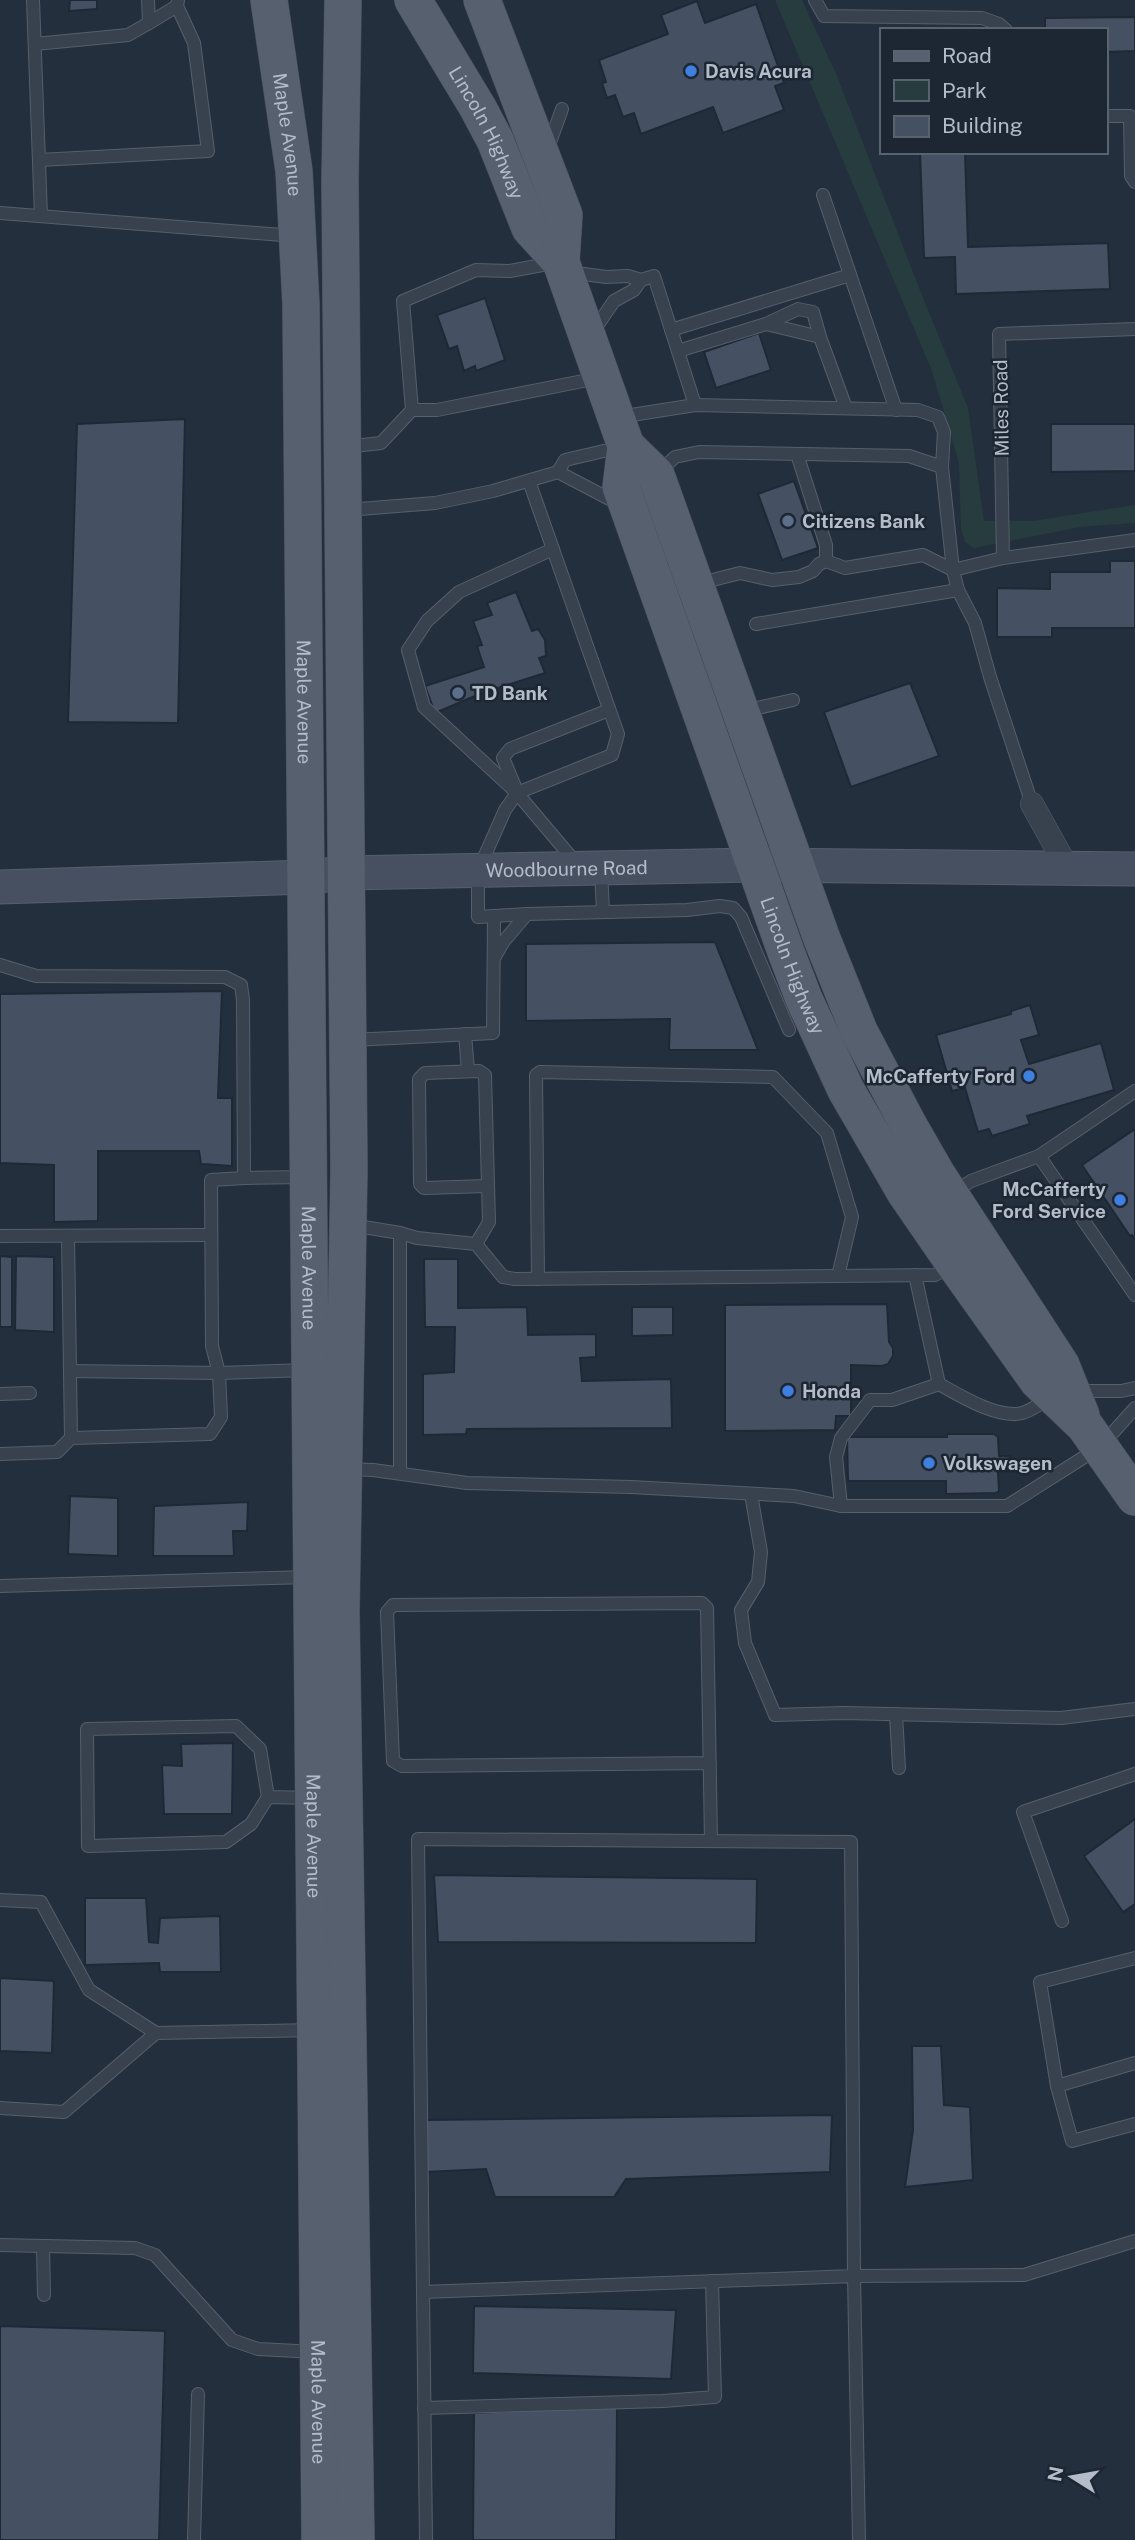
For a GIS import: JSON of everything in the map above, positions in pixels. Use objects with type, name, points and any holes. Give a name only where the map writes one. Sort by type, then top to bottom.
[{"type":"main road","name":"Maple Avenue","points":[[269,0],[287,114],[299,236],[302,331],[320,2540]]},
{"type":"main road","name":"Maple Avenue","points":[[343,0],[341,305],[349,1225],[342,1726],[356,2540]]},
{"type":"main road","name":"Lincoln Highway","points":[[413,0],[495,140],[530,228],[562,266],[621,431],[621,487],[755,865],[772,951],[804,999],[846,1090],[905,1192],[1038,1381],[1063,1393],[1135,1497]]},
{"type":"main road","name":"Lincoln Highway","points":[[482,0],[564,215],[562,266]]},
{"type":"main road","points":[[299,236],[323,263],[341,305]]},
{"type":"main road","name":"Lincoln Highway","points":[[621,431],[666,466],[695,584],[826,950],[859,1031],[909,1126],[950,1195],[1061,1365],[1063,1393]]},
{"type":"main road","name":"Woodbourne Road","points":[[0,887],[306,877],[346,873],[755,865],[1135,869]]},
{"type":"street","points":[[1032,804],[1068,869]]},
{"type":"lane","points":[[33,0],[41,216]]},
{"type":"lane","points":[[148,0],[149,23]]},
{"type":"lane","points":[[815,0],[824,16],[982,18],[1004,28]]},
{"type":"lane","points":[[34,44],[128,35],[178,3],[194,43],[208,151],[39,160]]},
{"type":"lane","points":[[544,161],[562,109]]},
{"type":"lane","points":[[1107,116],[1130,116],[1131,176],[1135,182]]},
{"type":"lane","points":[[823,195],[896,410]]},
{"type":"lane","points":[[0,213],[299,236]]},
{"type":"lane","points":[[412,410],[403,301],[476,270],[510,271],[562,266],[606,277],[628,276],[641,280],[654,276],[695,405]]},
{"type":"lane","points":[[671,330],[850,275]]},
{"type":"lane","points":[[588,339],[614,301],[634,289],[641,280]]},
{"type":"lane","points":[[678,351],[766,324],[798,309],[813,312],[846,408]]},
{"type":"lane","points":[[766,324],[820,337]]},
{"type":"lane","name":"Miles Road","points":[[1003,558],[999,334],[1135,329]]},
{"type":"lane","points":[[342,447],[381,443],[412,410],[437,410],[601,377]]},
{"type":"lane","points":[[343,511],[435,503],[529,481],[558,472],[565,460],[621,431],[695,405],[918,410],[938,417],[944,432],[942,467],[953,570],[958,590],[975,623],[989,677],[1032,804]]},
{"type":"lane","points":[[666,466],[699,452],[909,456],[942,467]]},
{"type":"lane","points":[[797,454],[826,545],[826,561]]},
{"type":"lane","points":[[558,472],[628,508]]},
{"type":"lane","points":[[529,481],[618,734],[612,755],[517,793],[505,810],[478,871],[478,917],[687,910],[720,906],[733,908],[772,951],[789,1030]]},
{"type":"lane","points":[[695,584],[740,573],[772,580],[799,577],[826,561],[845,568],[923,555],[953,570],[1003,558],[1135,540]]},
{"type":"lane","points":[[553,549],[458,592],[427,621],[408,650],[424,707],[517,793],[591,869],[603,912]]},
{"type":"lane","points":[[756,624],[958,590]]},
{"type":"lane","points":[[741,711],[793,700]]},
{"type":"lane","points":[[517,793],[503,758],[509,749],[609,709]]},
{"type":"lane","points":[[494,958],[504,941],[527,914]]},
{"type":"lane","points":[[348,1040],[493,1032],[494,916]]},
{"type":"lane","points":[[0,965],[36,976],[225,977],[241,985],[244,1178]]},
{"type":"lane","points":[[465,1034],[468,1072]]},
{"type":"lane","points":[[476,1244],[489,1222],[485,1075],[478,1071],[425,1073],[419,1079],[420,1184],[424,1188],[488,1186]]},
{"type":"lane","points":[[538,1279],[536,1076],[540,1072],[774,1077],[827,1133],[852,1217],[838,1276]]},
{"type":"lane","points":[[950,1195],[971,1181],[1040,1156],[1135,1091]]},
{"type":"lane","points":[[1040,1156],[1135,1295]]},
{"type":"lane","points":[[0,1454],[57,1452],[71,1438],[209,1434],[221,1417],[219,1373],[212,1346],[211,1180],[309,1177]]},
{"type":"lane","points":[[349,1225],[417,1238],[476,1244],[503,1277],[538,1279],[935,1275],[955,1265]]},
{"type":"lane","points":[[400,1233],[400,1474]]},
{"type":"lane","points":[[0,1236],[211,1235]]},
{"type":"lane","points":[[68,1236],[71,1438]]},
{"type":"lane","points":[[915,1275],[939,1384]]},
{"type":"lane","points":[[70,1371],[219,1373],[311,1370]]},
{"type":"lane","points":[[841,1506],[836,1457],[841,1438],[870,1400],[892,1399],[939,1384],[971,1402],[1003,1412],[1021,1414],[1063,1393],[1135,1388]]},
{"type":"lane","points":[[0,1394],[30,1393]]},
{"type":"lane","points":[[344,1469],[467,1483],[631,1487],[794,1496],[841,1506],[1007,1506],[1093,1436],[1135,1408]]},
{"type":"lane","points":[[751,1494],[761,1552],[758,1582],[741,1610],[745,1643],[775,1715],[843,1713],[1061,1718],[1135,1709]]},
{"type":"lane","points":[[0,1586],[313,1576]]},
{"type":"lane","points":[[710,1763],[402,1766],[393,1761],[387,1612],[393,1605],[702,1603],[707,1608],[710,1763],[711,1841]]},
{"type":"lane","points":[[897,1714],[899,1768]]},
{"type":"lane","points":[[236,1726],[260,1749],[268,1797],[251,1824],[226,1842],[88,1846],[87,1729],[236,1726]]},
{"type":"lane","points":[[1062,1921],[1023,1812],[1135,1774]]},
{"type":"lane","points":[[268,1797],[315,1798]]},
{"type":"lane","points":[[426,2540],[418,1839],[851,1842],[859,2540]]},
{"type":"lane","points":[[0,1899],[41,1902],[89,1990],[156,2033],[317,2030]]},
{"type":"lane","points":[[1135,1958],[1040,1982],[1057,2086],[1072,2141],[1135,2124]]},
{"type":"lane","points":[[0,2108],[64,2112],[156,2033]]},
{"type":"lane","points":[[1057,2086],[1135,2063]]},
{"type":"lane","points":[[423,2292],[854,2276],[1024,2275],[1135,2241]]},
{"type":"lane","points":[[0,2245],[135,2248],[155,2255],[232,2340],[258,2349],[318,2352]]},
{"type":"lane","points":[[43,2246],[44,2295]]},
{"type":"lane","points":[[424,2408],[715,2397],[712,2281]]},
{"type":"lane","points":[[194,2540],[198,2394]]},
{"type":"green space","points":[[775,0],[802,0],[837,76],[968,408],[984,521],[1033,521],[1135,505],[1135,523],[1080,527],[974,548],[965,542],[961,528],[959,463],[932,371]]},
{"type":"building","points":[[70,0],[97,0],[97,9],[69,11]]},
{"type":"building","name":"Davis Acura","points":[[697,1],[705,23],[756,4],[784,83],[775,86],[784,110],[723,133],[713,107],[641,134],[634,113],[623,117],[615,95],[607,98],[602,83],[606,82],[599,60],[668,34],[661,15]]},
{"type":"building","points":[[1135,17],[1135,51],[1107,52],[1107,28],[1045,28],[1045,18]]},
{"type":"building","points":[[920,154],[965,154],[968,247],[1108,243],[1110,289],[956,294],[955,257],[924,258]]},
{"type":"building","points":[[485,298],[505,360],[476,371],[475,366],[464,371],[457,346],[449,349],[437,315]]},
{"type":"building","points":[[759,333],[771,370],[716,388],[704,352]]},
{"type":"building","points":[[185,419],[178,723],[68,722],[77,424]]},
{"type":"building","points":[[1051,424],[1135,424],[1135,471],[1051,472]]},
{"type":"building","name":"Citizens Bank","points":[[794,481],[818,548],[782,560],[758,494]]},
{"type":"building","points":[[1110,561],[1135,561],[1135,628],[1052,628],[1052,637],[997,637],[997,588],[1050,589],[1050,572],[1110,572]]},
{"type":"building","points":[[516,592],[532,631],[538,629],[545,640],[546,656],[539,658],[545,673],[482,693],[435,713],[425,686],[484,667],[477,646],[482,645],[473,621],[492,615],[487,603]]},
{"type":"building","points":[[910,683],[939,756],[851,787],[824,712]]},
{"type":"building","points":[[715,942],[758,1050],[669,1050],[670,1019],[526,1021],[526,944]]},
{"type":"building","points":[[222,991],[218,1098],[232,1098],[232,1166],[201,1164],[199,1151],[98,1151],[98,1221],[54,1222],[54,1165],[0,1163],[0,994]]},
{"type":"building","name":"McCafferty Ford","points":[[1030,1005],[1039,1035],[1021,1040],[1029,1064],[1101,1043],[1114,1090],[1027,1116],[1030,1124],[992,1136],[989,1129],[978,1132],[965,1088],[952,1091],[936,1035],[1011,1014],[1011,1011]]},
{"type":"building","name":"McCafferty Ford Service","points":[[1135,1129],[1135,1239],[1130,1236],[1082,1165]]},
{"type":"building","points":[[0,1256],[12,1257],[12,1327],[0,1327]]},
{"type":"building","points":[[16,1256],[54,1257],[54,1332],[15,1330]]},
{"type":"building","points":[[424,1259],[458,1259],[458,1308],[527,1307],[528,1335],[596,1334],[596,1357],[580,1358],[582,1381],[671,1379],[672,1428],[467,1429],[466,1434],[423,1435],[423,1374],[454,1372],[455,1327],[425,1327]]},
{"type":"building","name":"Honda","points":[[887,1304],[889,1342],[893,1348],[893,1356],[888,1364],[882,1366],[851,1365],[851,1416],[836,1416],[835,1430],[725,1431],[725,1305]]},
{"type":"building","points":[[632,1307],[673,1307],[673,1335],[632,1336]]},
{"type":"building","name":"Volkswagen","points":[[947,1434],[994,1434],[998,1437],[999,1456],[1010,1456],[1010,1471],[998,1471],[999,1491],[946,1494],[946,1481],[848,1481],[847,1437],[947,1437]]},
{"type":"building","points":[[70,1496],[118,1498],[118,1556],[68,1554]]},
{"type":"building","points":[[248,1502],[247,1531],[233,1531],[234,1556],[153,1556],[154,1506]]},
{"type":"building","points":[[233,1743],[232,1814],[164,1814],[162,1765],[182,1766],[181,1744]]},
{"type":"building","points":[[1135,1819],[1135,1904],[1123,1912],[1084,1856]]},
{"type":"building","points":[[434,1875],[757,1879],[756,1943],[438,1942]]},
{"type":"building","points":[[85,1898],[146,1898],[149,1942],[158,1943],[160,1918],[220,1916],[221,1972],[160,1972],[159,1963],[85,1965]]},
{"type":"building","points":[[0,1978],[54,1981],[52,2053],[0,2051]]},
{"type":"building","points":[[912,2046],[941,2046],[944,2105],[970,2107],[973,2180],[905,2187],[913,2130]]},
{"type":"building","points":[[832,2115],[830,2172],[626,2179],[614,2197],[495,2197],[486,2169],[425,2172],[427,2120]]},
{"type":"building","points":[[474,2306],[676,2310],[671,2379],[473,2373]]},
{"type":"building","points":[[0,2326],[165,2331],[159,2540],[0,2540]]},
{"type":"building","points":[[617,2406],[616,2540],[473,2540],[474,2413]]},
{"type":"place","name":"Davis Acura","points":[[691,71]]},
{"type":"place","name":"Citizens Bank","points":[[788,521]]},
{"type":"place","name":"TD Bank","points":[[458,693]]},
{"type":"place","name":"McCafferty Ford","points":[[1029,1076]]},
{"type":"place","name":"McCafferty Ford Service","points":[[1120,1200]]},
{"type":"place","name":"Honda","points":[[788,1391]]},
{"type":"place","name":"Volkswagen","points":[[929,1463]]}]
